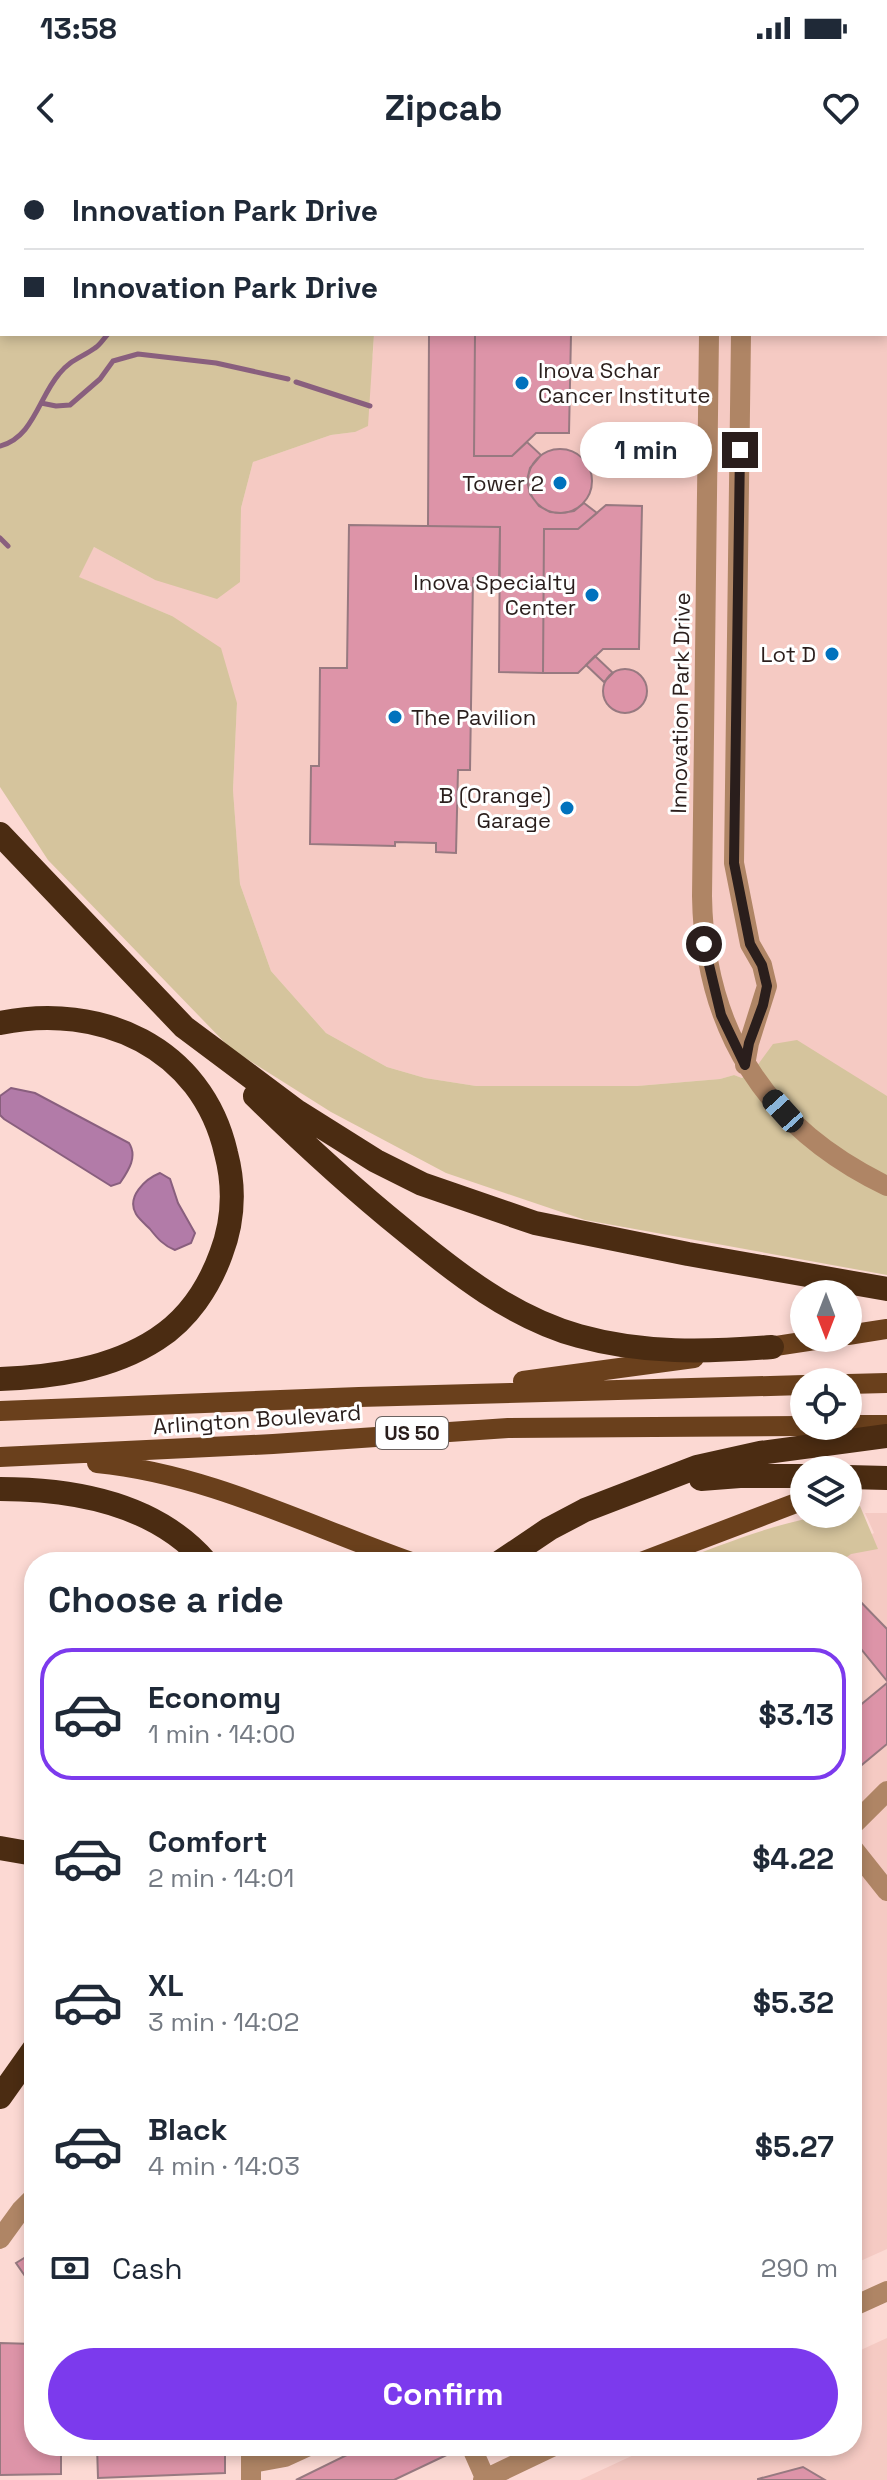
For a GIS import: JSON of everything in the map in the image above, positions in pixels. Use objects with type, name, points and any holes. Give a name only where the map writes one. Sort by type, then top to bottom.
[{"type":"highway","points":[[0,834],[184,1027],[305,1144],[453,1271],[503,1302],[556,1328],[617,1345],[695,1351],[772,1347]]},
{"type":"highway","points":[[0,1023],[29,1017],[79,1019],[125,1032],[167,1057],[201,1092],[215,1119],[231,1172],[233,1196],[231,1221],[213,1276],[194,1303],[158,1339],[130,1354],[99,1365],[57,1375],[0,1379]]},
{"type":"highway","points":[[184,1027],[267,1090],[333,1134],[376,1161],[422,1184],[577,1233],[887,1289]]},
{"type":"highway","points":[[516,1552],[585,1510],[697,1467],[760,1453],[887,1436]]},
{"type":"highway","points":[[659,1483],[740,1476],[790,1476]]},
{"type":"highway","points":[[862,1478],[887,1479]]},
{"type":"highway","points":[[0,1489],[48,1491],[122,1507],[175,1532],[196,1552]]},
{"type":"highway","points":[[0,1848],[24,1852]]},
{"type":"highway","points":[[0,2097],[24,2063]]},
{"type":"main road","points":[[862,1333],[887,1329]]},
{"type":"main road","points":[[359,1397],[566,1376],[790,1344]]},
{"type":"main road","points":[[862,1384],[887,1383]]},
{"type":"main road","name":"Arlington Boulevard","points":[[0,1411],[790,1385]]},
{"type":"main road","points":[[862,1425],[887,1425]]},
{"type":"main road","name":"Arlington Boulevard","points":[[0,1457],[508,1428],[790,1426]]},
{"type":"main road","points":[[21,1456],[120,1465],[202,1483],[385,1552]]},
{"type":"main road","points":[[862,1484],[887,1479]]},
{"type":"main road","points":[[667,1552],[790,1505]]},
{"type":"street","name":"Innovation Park Drive","points":[[709,336],[702,928],[710,977],[721,1015],[745,1065],[758,1083],[808,1135],[864,1175],[887,1186]]},
{"type":"street","points":[[741,336],[734,863],[754,966],[767,986],[745,1065]]},
{"type":"street","points":[[862,1818],[883,1802]]},
{"type":"street","points":[[862,1860],[887,1891]]},
{"type":"street","points":[[0,2239],[24,2207]]},
{"type":"street","points":[[862,2302],[887,2291]]},
{"type":"street","points":[[251,2463],[287,2456]]},
{"type":"street","points":[[475,2456],[485,2480],[534,2456]]},
{"type":"shaded area","points":[[0,336],[374,336],[368,426],[355,432],[331,435],[253,462],[241,508],[240,582],[217,599],[155,580],[94,547],[79,577],[172,616],[221,648],[237,703],[233,790],[240,884],[271,971],[326,1033],[387,1067],[425,1078],[476,1086],[637,1086],[734,1075],[742,1078],[754,1070],[773,1044],[797,1040],[887,1096],[887,1275],[585,1220],[446,1173],[331,1112],[231,1049],[48,860],[0,787]]},
{"type":"shaded area","points":[[374,336],[887,336],[887,1096],[754,1070],[742,1078],[734,1075],[637,1086],[476,1086],[425,1078],[387,1067],[326,1033],[271,971],[240,884],[233,790],[237,703],[172,616],[78,577],[94,547],[155,580],[240,582],[241,508],[253,462],[331,435],[355,432],[373,354]]},
{"type":"shaded area","points":[[11,1088],[35,1093],[129,1143],[132,1159],[120,1183],[111,1186],[4,1119],[0,1115],[0,1096]]},
{"type":"shaded area","points":[[160,1173],[170,1179],[178,1203],[195,1233],[191,1243],[175,1250],[158,1239],[137,1216],[134,1208],[133,1201],[139,1189]]},
{"type":"shaded area","points":[[862,1511],[878,1549],[862,1552],[703,1552],[790,1522],[790,1528],[862,1528]]},
{"type":"shaded area","points":[[865,1513],[887,1513],[887,2249],[862,2260],[862,1552],[835,1552],[874,1533]]},
{"type":"shaded area","points":[[887,2338],[887,2480],[580,2480],[632,2456],[862,2456],[862,2349]]},
{"type":"building","points":[[429,336],[475,336],[474,456],[512,456],[527,442],[541,455],[530,468],[527,480],[530,494],[539,506],[561,513],[574,511],[584,503],[597,513],[578,529],[544,529],[543,673],[499,672],[500,527],[428,526]]},
{"type":"building","name":"Inova Schar Cancer Institute","points":[[475,336],[571,336],[569,433],[536,433],[512,456],[474,456]]},
{"type":"building","name":"Tower 2","points":[[554,449],[566,449],[583,458],[590,469],[590,493],[583,504],[566,513],[554,513],[542,508],[533,499],[528,487],[528,475],[533,463],[542,454]]},
{"type":"building","name":"Inova Specialty Center","points":[[606,505],[642,506],[639,649],[603,649],[578,673],[543,673],[544,529],[578,529]]},
{"type":"building","name":"The Pavilion","points":[[349,525],[500,527],[499,578],[473,578],[470,770],[458,770],[456,853],[436,852],[436,843],[395,842],[395,846],[310,844],[311,766],[319,766],[320,668],[347,668]]},
{"type":"building","points":[[595,656],[613,673],[604,682],[586,665]]},
{"type":"building","points":[[625,669],[641,675],[647,691],[641,707],[625,713],[609,707],[603,691],[609,675]]},
{"type":"building","points":[[862,1603],[887,1629],[887,1681],[862,1650]]},
{"type":"building","points":[[887,1683],[887,1744],[862,1765],[862,1704]]},
{"type":"building","points":[[24,2258],[24,2275],[16,2263]]},
{"type":"building","points":[[0,2343],[24,2344],[24,2456],[61,2456],[61,2474],[0,2475]]},
{"type":"building","points":[[97,2456],[225,2456],[225,2473],[98,2478]]},
{"type":"building","points":[[345,2456],[445,2456],[394,2480],[296,2480]]},
{"type":"building","points":[[803,2467],[825,2480],[758,2480],[758,2479]]},
{"type":"waterway","points":[[0,446],[11,442],[28,426],[63,369],[97,347],[106,336]]},
{"type":"waterway","points":[[41,403],[70,405],[100,379],[113,361],[138,354],[216,363],[288,379]]},
{"type":"waterway","points":[[296,382],[370,406]]},
{"type":"waterway","points":[[0,538],[8,546]]},
{"type":"place","name":"Inova Schar Cancer Institute","points":[[522,383]]},
{"type":"place","name":"Tower 2","points":[[560,483]]},
{"type":"place","name":"Inova Specialty Center","points":[[592,595]]},
{"type":"place","name":"Lot D","points":[[832,654]]},
{"type":"place","name":"The Pavilion","points":[[395,717]]},
{"type":"place","name":"B (Orange) Garage","points":[[567,808]]},
{"type":"route","points":[[704,944],[721,1015],[745,1065],[767,986],[762,965],[750,944],[734,863],[740,450]]}]
